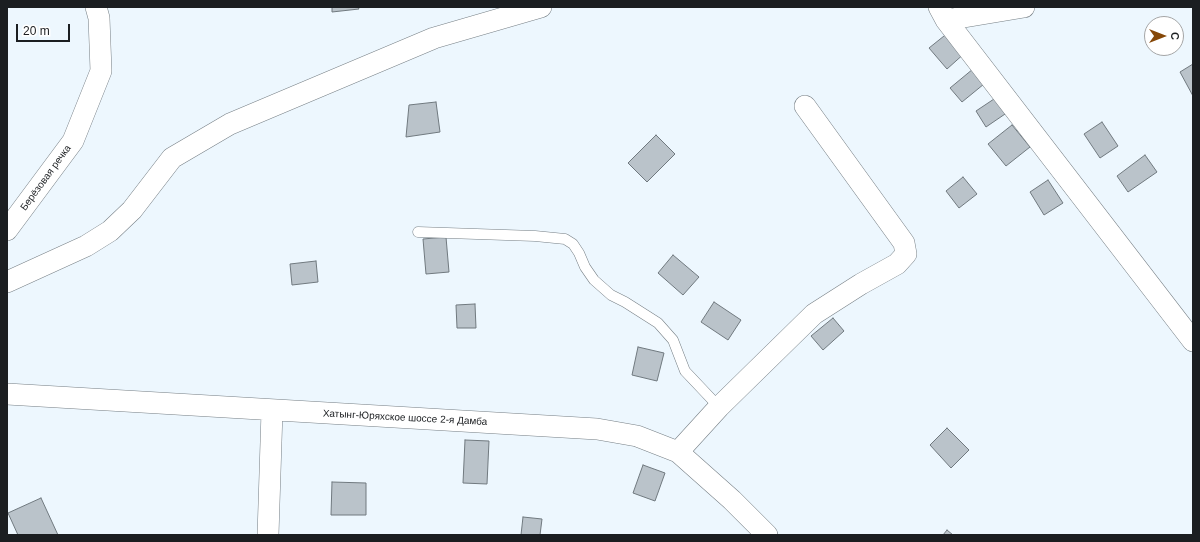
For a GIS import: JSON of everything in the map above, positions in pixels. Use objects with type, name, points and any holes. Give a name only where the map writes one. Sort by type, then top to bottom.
[{"type":"street","name":"Берёзовая речка","points":[[7,230],[73,141],[101,70],[99,18],[96,7]]},
{"type":"street","points":[[7,282],[86,246],[110,231],[132,210],[172,158],[230,124],[434,38],[541,7]]},
{"type":"street","points":[[943,13],[1024,7]]},
{"type":"street","points":[[943,13],[1193,341]]},
{"type":"street","points":[[678,452],[719,407],[814,314],[861,284],[897,264],[906,254],[904,243],[805,106]]},
{"type":"street","name":"Хатынг-Юряхское шоссе 2-я Дамба","points":[[7,394],[272,411],[597,429],[638,436],[678,452],[732,500],[767,535]]},
{"type":"street","points":[[268,535],[272,411]]},
{"type":"lane","points":[[418,232],[535,236],[565,239],[573,244],[585,267],[594,280],[610,295],[625,302],[658,323],[673,340],[685,371],[719,407]]},
{"type":"building","points":[[332,7],[358,7],[359,9],[332,12]]},
{"type":"building","points":[[949,32],[966,52],[947,69],[929,48]]},
{"type":"building","points":[[1193,64],[1193,96],[1180,72]]},
{"type":"building","points":[[973,69],[984,84],[962,102],[950,88]]},
{"type":"building","points":[[997,97],[1008,112],[986,127],[976,111]]},
{"type":"building","points":[[436,102],[440,132],[406,137],[409,105]]},
{"type":"building","points":[[1102,122],[1118,146],[1100,158],[1084,134]]},
{"type":"building","points":[[1012,125],[1030,147],[1006,166],[988,144]]},
{"type":"building","points":[[656,135],[675,154],[647,182],[628,163]]},
{"type":"building","points":[[1145,155],[1157,172],[1128,192],[1117,176]]},
{"type":"building","points":[[963,177],[977,194],[959,208],[946,191]]},
{"type":"building","points":[[1048,180],[1063,203],[1044,215],[1030,192]]},
{"type":"building","points":[[446,237],[449,272],[426,274],[423,239]]},
{"type":"building","points":[[673,255],[699,277],[683,295],[658,273]]},
{"type":"building","points":[[316,261],[318,282],[292,285],[290,264]]},
{"type":"building","points":[[714,302],[741,320],[728,340],[701,322]]},
{"type":"building","points":[[475,304],[476,328],[457,328],[456,305]]},
{"type":"building","points":[[833,318],[844,331],[823,350],[811,336]]},
{"type":"building","points":[[638,347],[664,353],[657,381],[632,375]]},
{"type":"building","points":[[947,428],[969,450],[951,468],[930,445]]},
{"type":"building","points":[[465,440],[489,441],[487,484],[463,483]]},
{"type":"building","points":[[643,465],[665,473],[655,501],[633,493]]},
{"type":"building","points":[[332,482],[366,483],[366,515],[331,515]]},
{"type":"building","points":[[41,498],[58,535],[18,535],[8,513]]},
{"type":"building","points":[[523,517],[542,519],[540,535],[521,535]]},
{"type":"building","points":[[947,530],[953,535],[943,535]]}]
